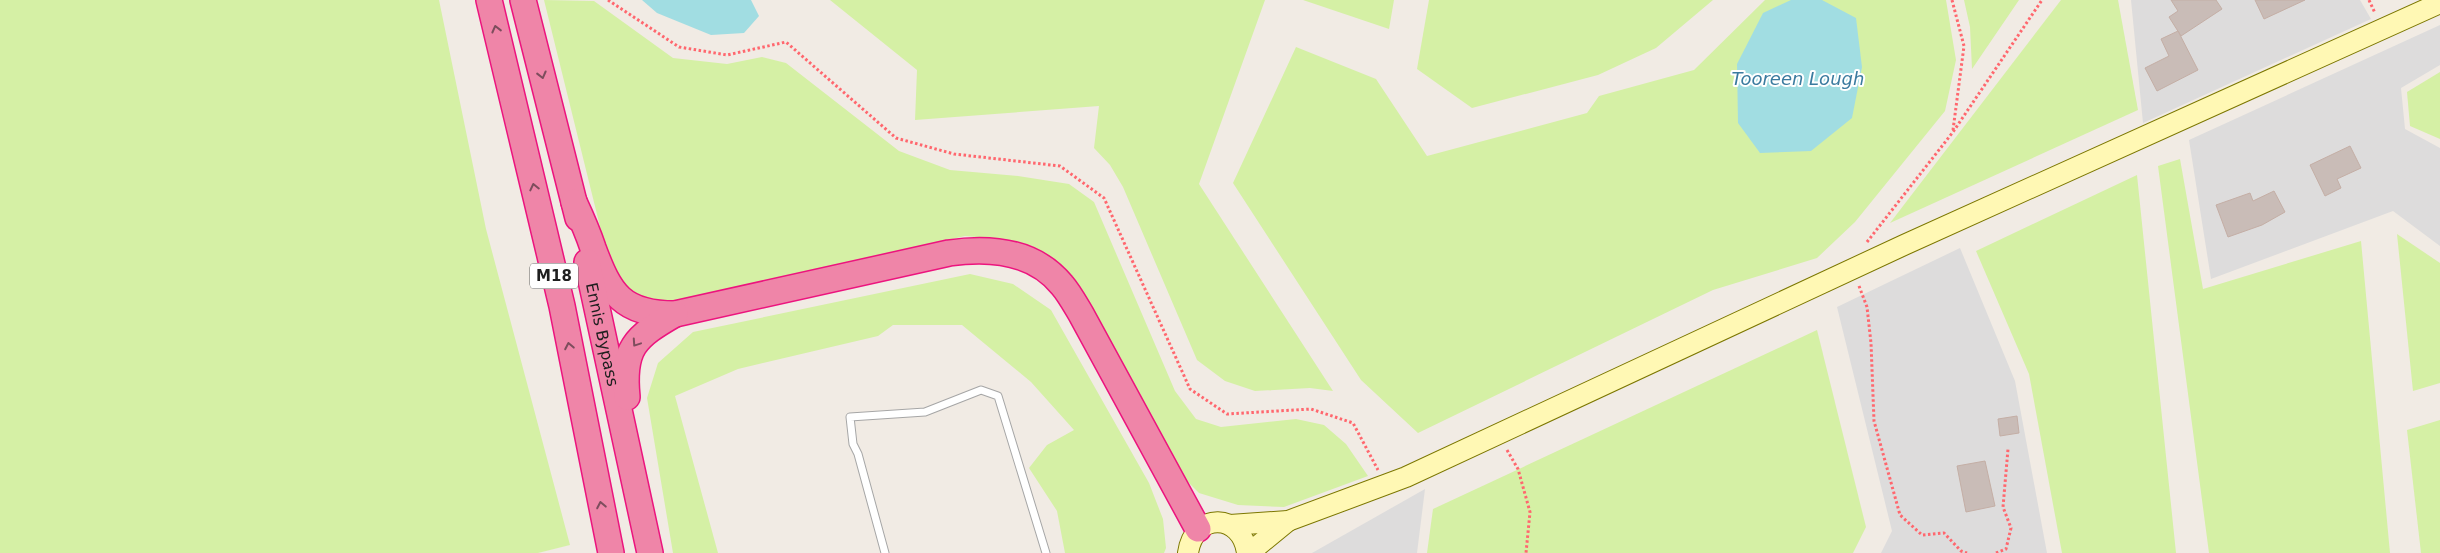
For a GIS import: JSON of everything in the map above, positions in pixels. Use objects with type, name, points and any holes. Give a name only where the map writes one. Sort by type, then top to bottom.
[{"type":"highway","name":"M18","points":[[489,0],[562,306],[611,553]]},
{"type":"highway","name":"Ennis Bypass","points":[[523,0],[574,202],[649,547]]},
{"type":"highway","points":[[574,202],[603,276],[613,293],[627,304],[656,314],[674,314],[949,253],[978,249],[1026,258],[1043,267],[1062,284],[1081,314],[1198,529]]},
{"type":"highway","points":[[649,547],[624,372],[630,352],[640,337],[674,314]]},
{"type":"main road","points":[[1188,553],[1190,540],[1198,529],[1206,524],[1218,522],[1230,525],[1288,521],[1386,484],[1498,434],[1852,269],[2440,3]]},
{"type":"main road","points":[[1230,525],[1240,533],[1246,543],[1248,553],[1288,521]]},
{"type":"lane","points":[[885,553],[858,454],[853,444],[850,416],[924,412],[981,390],[998,396],[1046,553]]},
{"type":"path","points":[[608,0],[679,47],[727,54],[786,42],[896,138],[954,154],[1060,166],[1104,198],[1190,389],[1227,414],[1311,409],[1353,424],[1386,484]]},
{"type":"path","points":[[1952,0],[1964,46],[1953,132]]},
{"type":"path","points":[[1865,244],[1953,132],[2042,0]]},
{"type":"path","points":[[1852,269],[1866,307],[1871,343],[1874,421],[1900,514],[1922,535],[1944,533],[1961,551],[1966,553]]},
{"type":"path","points":[[1498,434],[1518,470],[1530,512],[1526,553]]},
{"type":"path","points":[[1996,553],[2006,549],[2011,528],[2003,507],[2008,449]]},
{"type":"shaded area","points":[[2131,0],[2360,0],[2371,19],[2143,123]]},
{"type":"shaded area","points":[[2440,25],[2440,65],[2401,88],[2405,129],[2440,148],[2440,246],[2393,211],[2211,279],[2189,140]]},
{"type":"shaded area","points":[[1960,248],[2015,381],[2047,553],[1881,553],[1892,531],[1837,307]]},
{"type":"shaded area","points":[[1425,489],[1417,553],[1312,553]]},
{"type":"green space","points":[[0,0],[439,0],[486,229],[570,545],[538,553],[0,553]]},
{"type":"green space","points":[[544,0],[594,1],[673,58],[727,64],[762,57],[786,63],[899,151],[950,170],[1018,176],[1069,184],[1094,202],[1175,391],[1196,419],[1221,427],[1296,419],[1324,425],[1346,444],[1368,476],[1284,507],[1238,505],[1199,493],[1177,471],[1059,268],[1032,246],[998,239],[965,236],[671,305],[635,294],[611,271]]},
{"type":"green space","points":[[830,0],[1265,0],[1199,184],[1333,391],[1310,388],[1255,391],[1225,381],[1197,360],[1123,187],[1110,165],[1094,148],[1099,106],[915,120],[917,70]]},
{"type":"green space","points":[[1303,0],[1394,0],[1389,29]]},
{"type":"green space","points":[[1429,0],[1713,0],[1656,48],[1598,75],[1472,108],[1417,69]]},
{"type":"green space","points":[[1765,0],[1946,0],[1956,60],[1945,111],[1855,222],[1817,258],[1713,290],[1418,433],[1361,380],[1233,183],[1296,47],[1376,79],[1427,156],[1587,113],[1599,96],[1694,70]]},
{"type":"green space","points":[[1964,0],[2019,0],[1972,69],[1970,27]]},
{"type":"green space","points":[[2061,0],[2118,0],[2138,110],[1890,223]]},
{"type":"green space","points":[[2440,72],[2440,139],[2410,126],[2407,92]]},
{"type":"green space","points":[[2180,159],[2203,289],[2361,241],[2390,553],[2209,553],[2158,166]]},
{"type":"green space","points":[[2137,175],[2176,553],[2062,553],[2029,374],[1976,251]]},
{"type":"green space","points":[[2397,234],[2440,263],[2440,383],[2413,391]]},
{"type":"green space","points":[[970,274],[1013,284],[1051,310],[1149,483],[1163,519],[1166,548],[1164,553],[1065,553],[1057,511],[1029,468],[1047,445],[1074,430],[1031,382],[962,325],[893,325],[878,336],[738,369],[675,396],[718,553],[673,553],[647,398],[658,363],[693,332]]},
{"type":"green space","points":[[1817,330],[1866,527],[1853,553],[1427,553],[1433,509]]},
{"type":"green space","points":[[2440,420],[2440,553],[2421,553],[2407,430]]},
{"type":"water","points":[[642,0],[751,0],[759,16],[744,33],[711,35],[657,13]]},
{"type":"water","name":"Tooreen Lough","points":[[1791,0],[1822,0],[1856,18],[1862,67],[1852,118],[1811,151],[1760,153],[1738,123],[1737,64],[1763,13]]},
{"type":"building","points":[[2171,0],[2216,0],[2222,9],[2181,36],[2169,17],[2178,11]]},
{"type":"building","points":[[2255,0],[2305,0],[2264,19]]},
{"type":"building","points":[[2178,31],[2198,70],[2157,91],[2145,68],[2169,56],[2161,39]]},
{"type":"building","points":[[2350,146],[2361,168],[2337,179],[2341,188],[2325,196],[2310,165]]},
{"type":"building","points":[[2274,191],[2285,212],[2262,225],[2228,237],[2216,205],[2250,193],[2253,201]]},
{"type":"building","points":[[2017,416],[2019,433],[2000,436],[1998,419]]},
{"type":"building","points":[[1985,461],[1995,506],[1966,512],[1957,466]]}]
